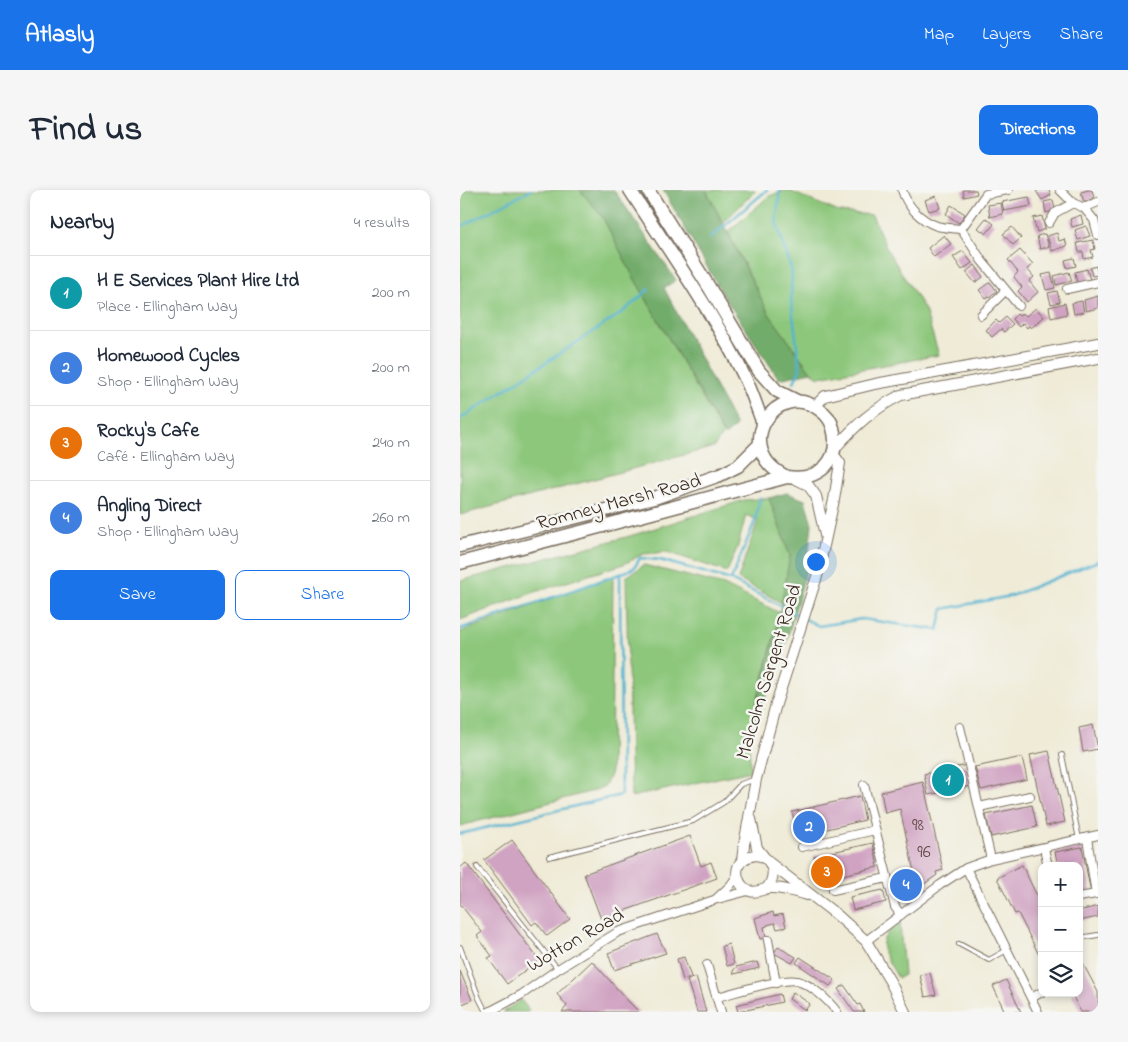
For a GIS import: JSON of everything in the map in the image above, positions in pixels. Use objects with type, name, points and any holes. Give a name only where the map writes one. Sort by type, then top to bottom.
[{"type":"main road","points":[[630,190],[724,340],[746,381],[763,423]]},
{"type":"main road","points":[[648,190],[709,287],[758,371],[777,391],[799,402],[816,406],[832,424],[836,436],[834,451],[825,467],[817,474],[807,478],[791,478],[777,472],[768,465],[762,456],[759,445],[760,434],[763,423],[769,414],[778,407],[788,403],[799,402]]},
{"type":"main road","name":"Romney Marsh Road","points":[[460,546],[654,498],[738,466],[759,445]]},
{"type":"main road","name":"Romney Marsh Road","points":[[460,563],[791,478]]},
{"type":"street","points":[[902,190],[908,205],[922,218],[937,226],[960,229],[982,261],[1019,306]]},
{"type":"street","points":[[960,229],[985,192],[1008,190]]},
{"type":"street","points":[[1060,190],[1073,203],[1084,208],[1094,220],[1098,235]]},
{"type":"street","points":[[1084,208],[1098,202]]},
{"type":"street","points":[[1049,223],[1055,213],[1073,203]]},
{"type":"street","points":[[1067,289],[1098,282]]},
{"type":"street","points":[[980,315],[1006,290]]},
{"type":"street","points":[[816,406],[825,396],[833,394],[1098,343]]},
{"type":"street","points":[[834,451],[857,424],[881,405],[901,396],[1098,358]]},
{"type":"street","name":"Malcolm Sargent Road","points":[[742,860],[756,779],[776,704],[818,574],[840,463],[834,451]]},
{"type":"street","name":"Malcolm Sargent Road","points":[[791,478],[808,485],[816,496],[826,538]]},
{"type":"street","points":[[960,727],[991,859]]},
{"type":"street","points":[[864,785],[895,907],[900,915]]},
{"type":"street","points":[[979,807],[1030,796]]},
{"type":"street","name":"Malcolm Sargent Road","points":[[750,816],[757,848],[767,861]]},
{"type":"street","points":[[802,847],[875,830]]},
{"type":"street","points":[[866,941],[966,868],[991,859],[1098,835]]},
{"type":"street","points":[[1083,839],[1096,894],[1083,896]]},
{"type":"street","points":[[1044,848],[1047,862]]},
{"type":"street","points":[[742,860],[751,856],[767,861],[774,874],[772,882],[767,888]]},
{"type":"street","name":"Wotton Road","points":[[714,900],[730,886],[737,876],[738,866],[742,860]]},
{"type":"street","name":"Wotton Road","points":[[767,861],[866,941],[888,976],[905,1012]]},
{"type":"street","points":[[966,868],[1038,1012]]},
{"type":"street","points":[[737,876],[740,884],[748,891]]},
{"type":"street","points":[[833,890],[887,878]]},
{"type":"street","name":"Wotton Road","points":[[488,1012],[521,995],[558,969],[618,932],[714,900],[748,891],[761,891],[767,888],[785,889],[812,896]]},
{"type":"street","points":[[768,940],[776,983]]},
{"type":"street","points":[[707,965],[722,1012]]},
{"type":"street","points":[[717,997],[797,980],[827,999],[837,1012]]},
{"type":"street","points":[[1031,998],[1038,994]]},
{"type":"lane","points":[[1062,755],[1083,839]]},
{"type":"lane","points":[[549,857],[693,821],[724,802],[741,784],[756,779]]},
{"type":"lane","points":[[477,867],[558,969]]},
{"type":"lane","points":[[1083,937],[1098,935]]},
{"type":"lane","points":[[959,944],[989,960],[1007,950]]},
{"type":"lane","points":[[460,947],[479,998],[488,1012]]},
{"type":"green space","points":[[460,190],[580,190],[603,218],[633,276],[723,434],[714,447],[460,515]]},
{"type":"green space","points":[[580,190],[614,190],[676,280],[664,288],[736,426],[725,436],[633,276],[603,218]]},
{"type":"green space","points":[[663,190],[706,190],[769,314],[811,372],[779,379],[725,298]]},
{"type":"green space","points":[[706,190],[756,190],[723,223]]},
{"type":"green space","points":[[787,190],[839,212],[872,215],[888,251],[925,310],[939,355],[819,377],[811,372],[769,314],[728,232],[769,196]]},
{"type":"green space","points":[[787,493],[805,500],[812,524],[807,568],[786,643],[760,712],[748,735],[776,632],[790,556],[769,498]]},
{"type":"green space","points":[[769,498],[790,556],[782,603],[738,579],[758,520],[746,515],[738,546],[727,572],[667,552],[643,554],[624,564],[538,591],[460,620],[460,581],[630,536],[744,500]]},
{"type":"green space","points":[[644,565],[724,585],[780,613],[748,735],[751,771],[631,797],[626,577]]},
{"type":"green space","points":[[613,576],[611,772],[605,786],[593,791],[460,826],[460,632]]},
{"type":"green space","points":[[900,923],[904,975],[898,978],[885,955],[883,942],[885,936]]},
{"type":"green space","points":[[521,1000],[529,1010],[527,1012],[503,1012]]},
{"type":"building","points":[[963,190],[976,190],[977,194],[964,197]]},
{"type":"building","points":[[1049,190],[1051,195],[1042,200],[1036,191]]},
{"type":"building","points":[[1092,190],[1094,198],[1084,202],[1081,192]]},
{"type":"building","points":[[936,196],[940,208],[929,211],[925,200]]},
{"type":"building","points":[[1029,197],[1031,206],[1004,211],[1002,202]]},
{"type":"building","points":[[1053,200],[1055,210],[1046,213],[1044,202]]},
{"type":"building","points":[[1001,203],[1003,214],[990,217],[988,205]]},
{"type":"building","points":[[951,205],[965,214],[959,223],[946,214]]},
{"type":"building","points":[[1081,215],[1083,224],[1072,227],[1070,219]]},
{"type":"building","points":[[1042,216],[1045,229],[1037,232],[1033,218]]},
{"type":"building","points":[[986,218],[994,224],[986,234],[978,228]]},
{"type":"building","points":[[1086,226],[1090,236],[1078,240],[1075,230]]},
{"type":"building","points":[[1012,227],[1021,238],[1013,245],[1003,234]]},
{"type":"building","points":[[1057,233],[1059,241],[1065,239],[1067,246],[1052,251],[1047,236]]},
{"type":"building","points":[[1045,234],[1049,247],[1040,249],[1037,236]]},
{"type":"building","points":[[944,235],[951,244],[934,257],[928,248]]},
{"type":"building","points":[[1093,240],[1095,249],[1091,250],[1093,257],[1084,259],[1083,252],[1079,252],[1077,243]]},
{"type":"building","points":[[1020,250],[1033,264],[1027,269],[1034,277],[1029,281],[1038,292],[1027,302],[1018,291],[1022,287],[1014,277],[1018,272],[1008,260]]},
{"type":"building","points":[[963,251],[972,263],[962,270],[953,257]]},
{"type":"building","points":[[1074,258],[1076,266],[1067,268],[1065,260]]},
{"type":"building","points":[[975,265],[983,277],[975,283],[966,272]]},
{"type":"building","points":[[1096,266],[1098,275],[1092,276],[1090,268]]},
{"type":"building","points":[[1087,269],[1090,280],[1077,283],[1075,272]]},
{"type":"building","points":[[1069,272],[1072,281],[1056,285],[1054,276]]},
{"type":"building","points":[[1051,273],[1055,288],[1046,290],[1042,275]]},
{"type":"building","points":[[990,282],[997,291],[986,299],[979,290]]},
{"type":"building","points":[[1057,291],[1060,302],[1051,304],[1048,293]]},
{"type":"building","points":[[1098,296],[1098,308],[1086,311],[1084,300]]},
{"type":"building","points":[[1082,301],[1084,312],[1074,314],[1072,303]]},
{"type":"building","points":[[1065,303],[1067,314],[1051,318],[1049,307]]},
{"type":"building","points":[[1036,308],[1044,317],[1031,328],[1029,326],[1027,328],[1023,323],[1019,327],[1012,319],[1017,314],[1019,316],[1023,313],[1026,316]]},
{"type":"building","points":[[1006,317],[1013,324],[1004,332],[1001,329],[992,337],[986,330],[996,320],[999,323]]},
{"type":"building","points":[[1093,725],[1098,749],[1083,752],[1079,728]]},
{"type":"building","points":[[1049,751],[1065,822],[1046,826],[1030,755]]},
{"type":"building","points":[[1022,757],[1027,779],[981,790],[975,767]]},
{"type":"building","points":[[967,765],[971,786],[928,795],[924,774]]},
{"type":"building","points":[[923,782],[943,870],[936,872],[937,875],[917,889],[903,892],[900,879],[915,876],[900,809],[885,813],[881,792]]},
{"type":"building","points":[[860,796],[865,820],[798,836],[792,812]]},
{"type":"building","points":[[1032,805],[1037,827],[991,837],[986,815]]},
{"type":"building","points":[[690,836],[701,866],[711,862],[717,878],[601,919],[584,874]]},
{"type":"building","points":[[512,840],[570,919],[547,936],[536,922],[532,925],[484,860]]},
{"type":"building","points":[[873,843],[878,867],[820,880],[814,856]]},
{"type":"building","points":[[1082,847],[1091,893],[1083,894],[1083,862],[1057,862],[1055,852]]},
{"type":"building","points":[[466,863],[539,960],[507,984],[488,958],[492,956],[477,936],[482,932],[460,904],[460,868]]},
{"type":"building","points":[[1022,865],[1038,898],[1038,953],[1018,913],[1015,914],[997,878]]},
{"type":"building","points":[[883,890],[886,902],[853,910],[850,897]]},
{"type":"building","points":[[1098,906],[1098,917],[1083,920],[1083,910]]},
{"type":"building","points":[[773,912],[774,916],[783,914],[786,927],[777,929],[775,923],[767,925],[764,927],[766,938],[760,939],[755,918]]},
{"type":"building","points":[[657,934],[666,953],[614,970],[608,953]]},
{"type":"building","points":[[729,944],[734,964],[727,966],[722,946]]},
{"type":"building","points":[[778,947],[796,957],[792,963],[774,953]]},
{"type":"building","points":[[684,957],[691,977],[683,980],[677,959]]},
{"type":"building","points":[[800,957],[835,980],[830,986],[796,963]]},
{"type":"building","points":[[592,961],[639,1012],[562,1012],[567,1006],[557,994]]},
{"type":"building","points":[[757,962],[759,968],[734,974],[733,971],[736,967]]},
{"type":"building","points":[[1083,964],[1098,992],[1098,1012],[1081,1012],[1073,997],[1083,997]]},
{"type":"building","points":[[460,971],[472,1000],[460,1005]]},
{"type":"building","points":[[930,973],[936,995],[925,997],[920,975]]},
{"type":"building","points":[[696,977],[706,1012],[697,1012],[687,980]]},
{"type":"building","points":[[1006,980],[1021,1012],[1005,1012],[993,986]]},
{"type":"building","points":[[844,985],[858,1005],[860,1004],[864,1012],[854,1012],[838,989]]},
{"type":"building","points":[[793,992],[810,1004],[805,1010],[789,999]]},
{"type":"building","points":[[780,994],[782,1002],[738,1012],[736,1005]]},
{"type":"waterway","points":[[462,226],[531,190]]},
{"type":"waterway","points":[[710,238],[767,190]]},
{"type":"waterway","points":[[780,190],[776,222],[792,271],[791,300],[800,369],[794,382]]},
{"type":"waterway","points":[[460,419],[623,312],[649,289]]},
{"type":"waterway","points":[[731,580],[755,521],[760,498]]},
{"type":"waterway","points":[[460,629],[620,574],[634,568],[640,558],[660,560],[731,580],[800,616]]},
{"type":"waterway","points":[[805,619],[819,626],[862,619],[938,630],[943,609],[1011,596],[1098,561]]},
{"type":"waterway","points":[[460,834],[621,795],[620,574]]},
{"type":"place","name":"H E Services Plant Hire Ltd","points":[[948,780]]},
{"type":"place","name":"Homewood Cycles","points":[[809,827]]},
{"type":"place","name":"Rocky's Cafe","points":[[827,872]]},
{"type":"place","name":"Angling Direct","points":[[906,885]]}]
